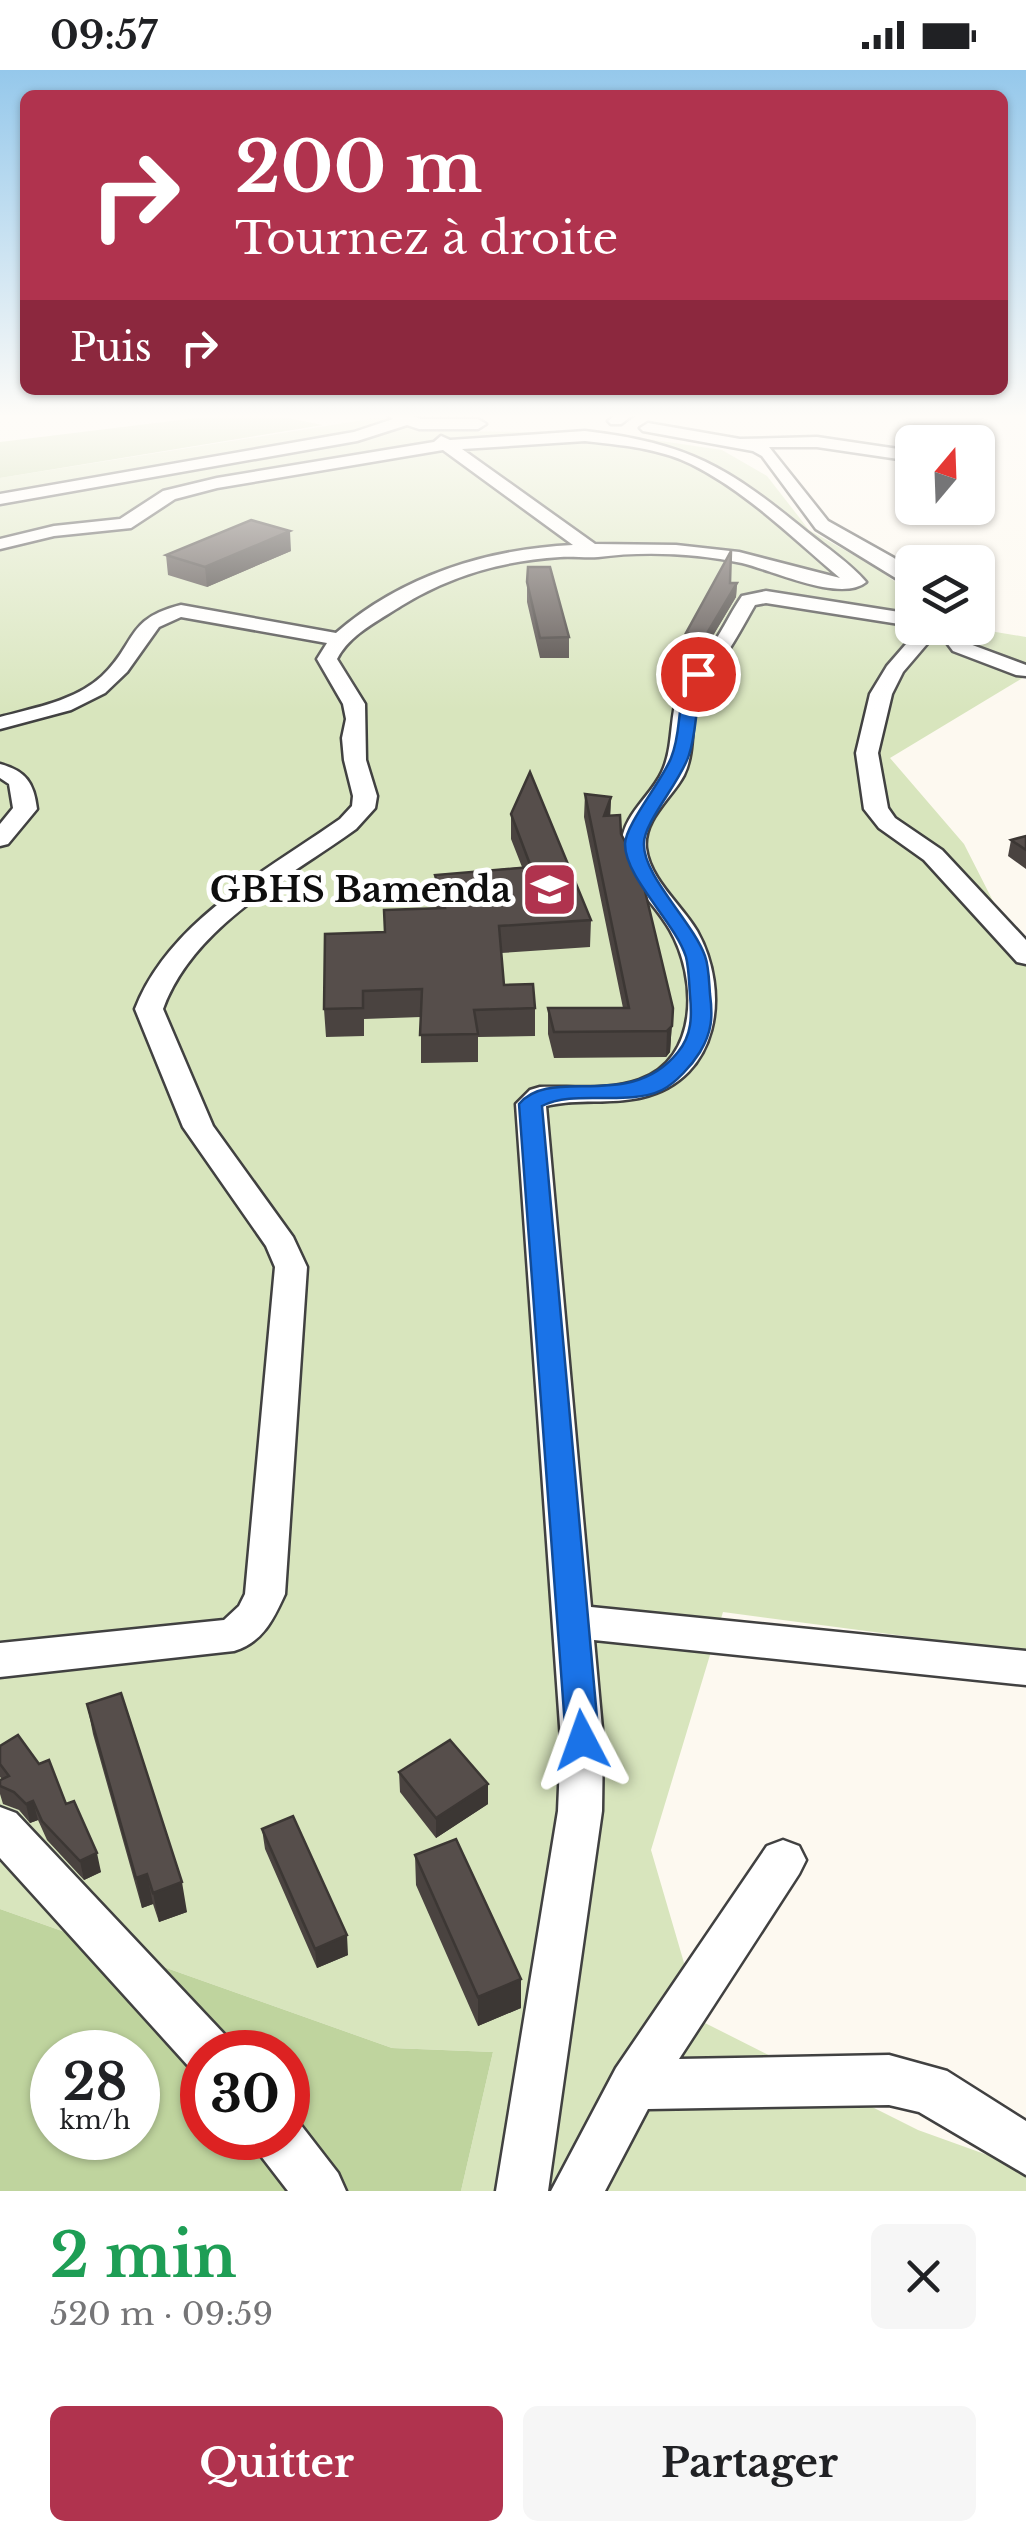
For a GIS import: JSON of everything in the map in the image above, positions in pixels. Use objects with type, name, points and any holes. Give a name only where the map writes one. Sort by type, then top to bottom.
[{"type":"street","points":[[0,544],[54,531],[125,524],[140,513]]},
{"type":"street","points":[[540,513],[594,552]]},
{"type":"street","points":[[0,1660],[234,1635],[254,1617],[265,1594],[291,1267],[282,1244],[198,1127],[149,1009],[162,978],[195,936],[348,824],[363,808],[366,796],[355,760],[354,704],[328,658],[336,640],[396,600],[469,566],[504,559],[594,552],[702,552],[776,564],[841,585],[857,582],[774,513]]},
{"type":"street","points":[[813,513],[822,525],[895,568]]},
{"type":"street","points":[[522,2191],[580,1811],[582,1740],[530,1104],[540,1096],[636,1090],[656,1084],[686,1057],[699,1036],[702,1015],[696,957],[682,928],[640,866],[634,848],[636,830],[660,799],[682,754],[691,684],[749,600],[766,597],[895,617]]},
{"type":"street","points":[[0,724],[96,691],[113,678],[148,622],[160,614],[180,611],[336,640]]},
{"type":"street","points":[[915,645],[894,670],[882,694],[867,753],[876,810],[886,823],[934,855],[1026,956]]},
{"type":"street","points":[[958,645],[1023,671]]},
{"type":"street","points":[[0,771],[16,775],[23,783],[25,809],[0,839]]},
{"type":"street","points":[[575,1622],[1026,1668]]},
{"type":"street","points":[[0,1827],[188,2030]]},
{"type":"street","points":[[577,2191],[634,2085],[783,1860]]},
{"type":"street","points":[[634,2085],[890,2080],[929,2088],[1026,2150]]},
{"type":"street","points":[[296,2160],[320,2191]]},
{"type":"green space","points":[[0,513],[796,513],[809,530],[895,582],[895,645],[995,645],[995,632],[1026,637],[1026,676],[890,758],[964,844],[1026,966],[1026,1652],[723,1612],[651,1850],[701,2021],[918,2130],[1026,2169],[1026,2191],[461,2191],[493,2052],[392,2048],[0,1909]]},
{"type":"green space","points":[[0,1909],[392,2048],[493,2052],[461,2191],[0,2191]]},
{"type":"building","points":[[251,520],[290,531],[205,567],[166,555]]},
{"type":"building","points":[[731,551],[730,583],[737,583],[706,635],[686,633]]},
{"type":"building","points":[[528,567],[550,567],[569,637],[540,638],[527,582]]},
{"type":"building","points":[[530,772],[591,920],[499,926],[504,985],[533,984],[535,1008],[474,1010],[478,1034],[420,1035],[422,989],[363,991],[363,1008],[324,1009],[325,934],[385,932],[384,910],[445,908],[435,875],[531,867],[511,814]]},
{"type":"building","points":[[585,794],[611,797],[604,816],[620,815],[621,834],[640,870],[673,1008],[672,1026],[667,1031],[554,1032],[548,1008],[629,1008]]},
{"type":"building","points":[[1026,836],[1026,850],[1011,840]]},
{"type":"building","points":[[121,1693],[182,1882],[153,1893],[147,1874],[136,1878],[87,1704]]},
{"type":"building","points":[[18,1735],[39,1764],[49,1760],[66,1804],[74,1801],[97,1853],[80,1861],[42,1821],[33,1801],[26,1804],[14,1792],[0,1786],[0,1780],[9,1776],[0,1764],[0,1746]]},
{"type":"building","points":[[450,1740],[488,1784],[436,1818],[399,1772]]},
{"type":"building","points":[[293,1816],[347,1935],[315,1949],[262,1829]]},
{"type":"building","points":[[456,1839],[521,1979],[478,1997],[415,1855]]},
{"type":"place","name":"GBHS Bamenda","points":[[550,890]]},
{"type":"route","points":[[582,1740],[530,1104],[540,1096],[636,1090],[656,1084],[686,1057],[699,1036],[702,1015],[696,957],[687,936],[640,866],[634,848],[636,830],[660,799],[682,754],[688,698],[698,674]]}]
